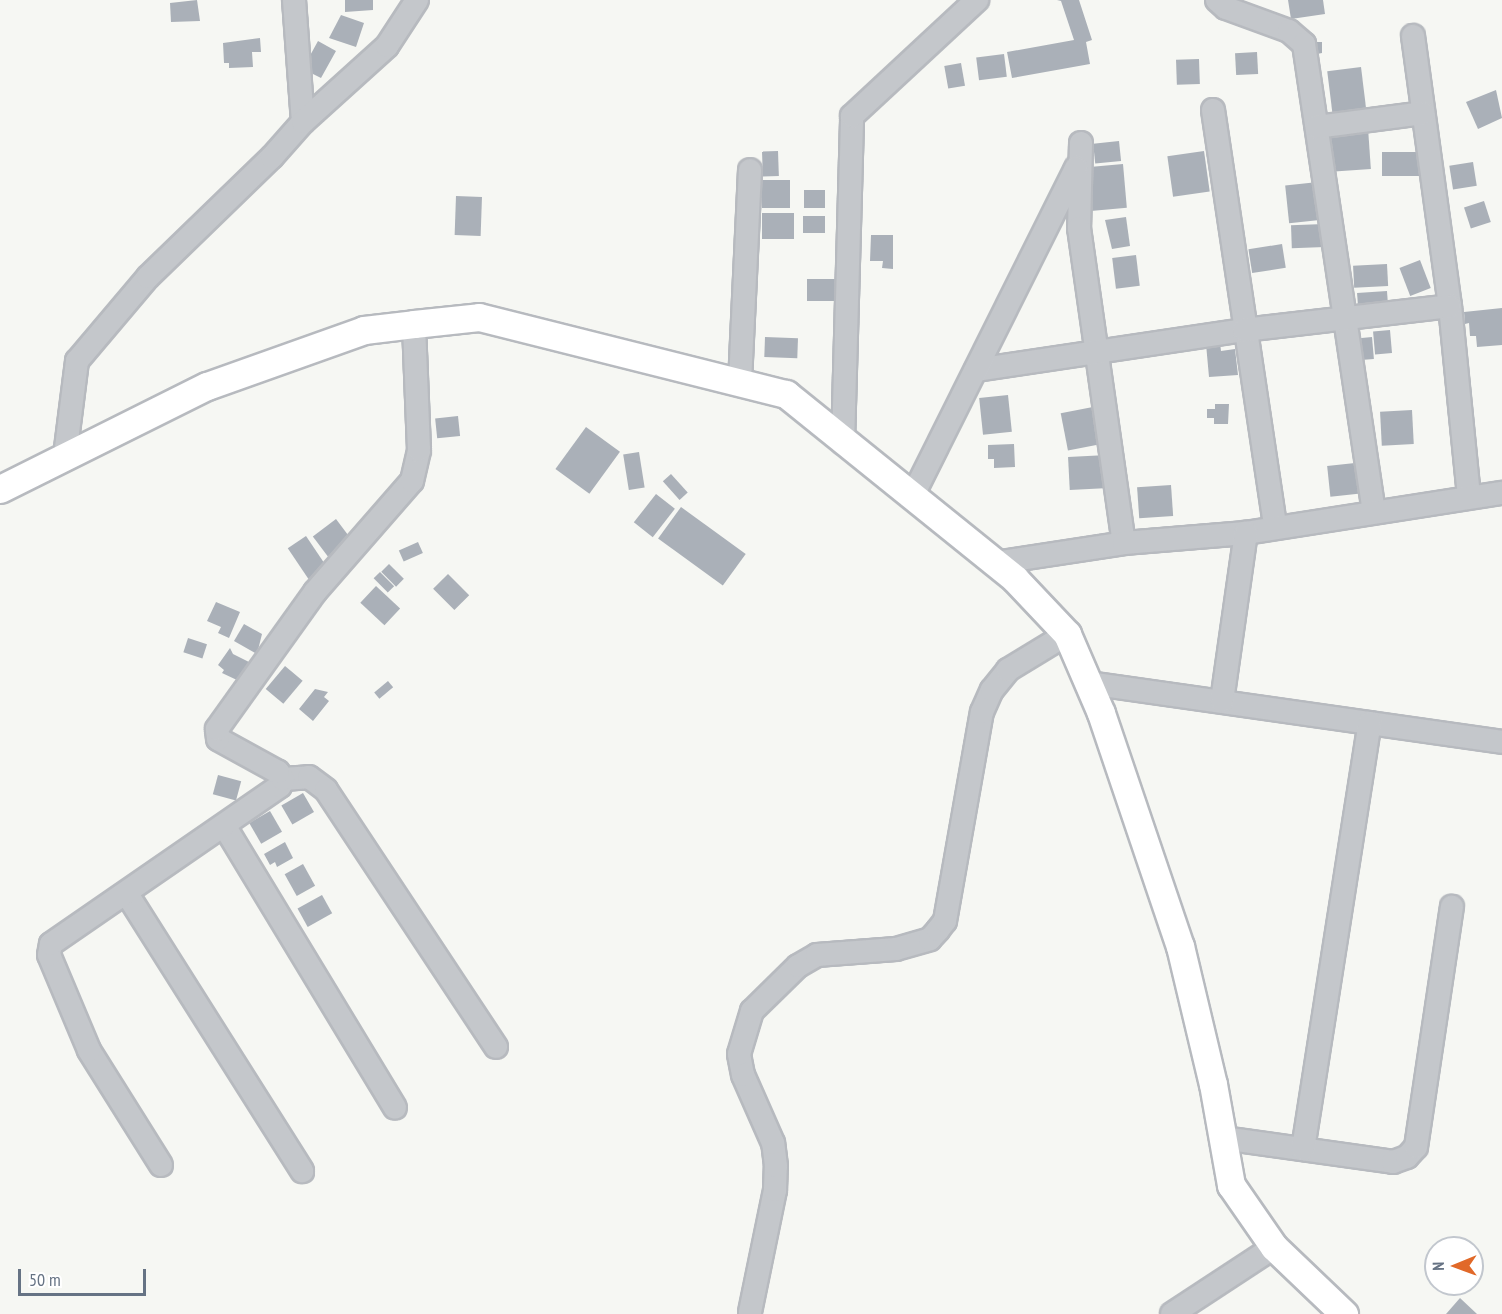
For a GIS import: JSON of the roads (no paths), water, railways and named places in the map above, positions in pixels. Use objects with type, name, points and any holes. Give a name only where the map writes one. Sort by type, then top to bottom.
[{"type":"main road","points":[[0,489],[207,386],[364,330],[479,316],[786,394],[994,562],[1067,634],[1088,683],[1180,946],[1232,1185],[1274,1247],[1344,1314]]},
{"type":"street","points":[[294,0],[303,122]]},
{"type":"street","points":[[65,456],[77,361],[148,277],[303,122],[387,46],[417,0]]},
{"type":"street","points":[[843,442],[852,116],[977,0]]},
{"type":"street","points":[[1217,0],[1243,15],[1289,31],[1304,44],[1374,512]]},
{"type":"street","points":[[1413,36],[1450,306],[1469,498]]},
{"type":"street","points":[[1213,110],[1275,527]]},
{"type":"street","points":[[1317,127],[1423,113]]},
{"type":"street","points":[[912,497],[1081,152],[1079,228],[1095,355],[1124,543]]},
{"type":"street","points":[[740,382],[750,170]]},
{"type":"street","points":[[976,370],[1095,355],[1244,330],[1450,306]]},
{"type":"street","points":[[283,779],[278,772],[218,739],[217,729],[315,591],[411,481],[419,450],[414,324]]},
{"type":"street","points":[[994,562],[1124,543],[1246,532],[1502,493]]},
{"type":"street","points":[[1222,701],[1246,532]]},
{"type":"street","points":[[750,1312],[775,1190],[776,1166],[773,1143],[742,1075],[742,1036],[752,1011],[798,966],[817,955],[896,949],[930,939],[939,930],[945,921],[982,712],[992,690],[1008,670],[1067,634]]},
{"type":"street","points":[[1088,683],[1502,742]]},
{"type":"street","points":[[1304,1149],[1370,723]]},
{"type":"street","points":[[283,779],[309,777],[326,790],[496,1047]]},
{"type":"street","points":[[161,1166],[89,1050],[49,955],[51,944],[59,934],[127,894],[225,827],[280,786],[283,779]]},
{"type":"street","points":[[225,827],[395,1108]]},
{"type":"street","points":[[127,894],[303,1171]]},
{"type":"street","points":[[1223,1138],[1393,1162],[1407,1157],[1416,1147],[1452,907]]},
{"type":"street","points":[[1172,1314],[1274,1247]]}]
